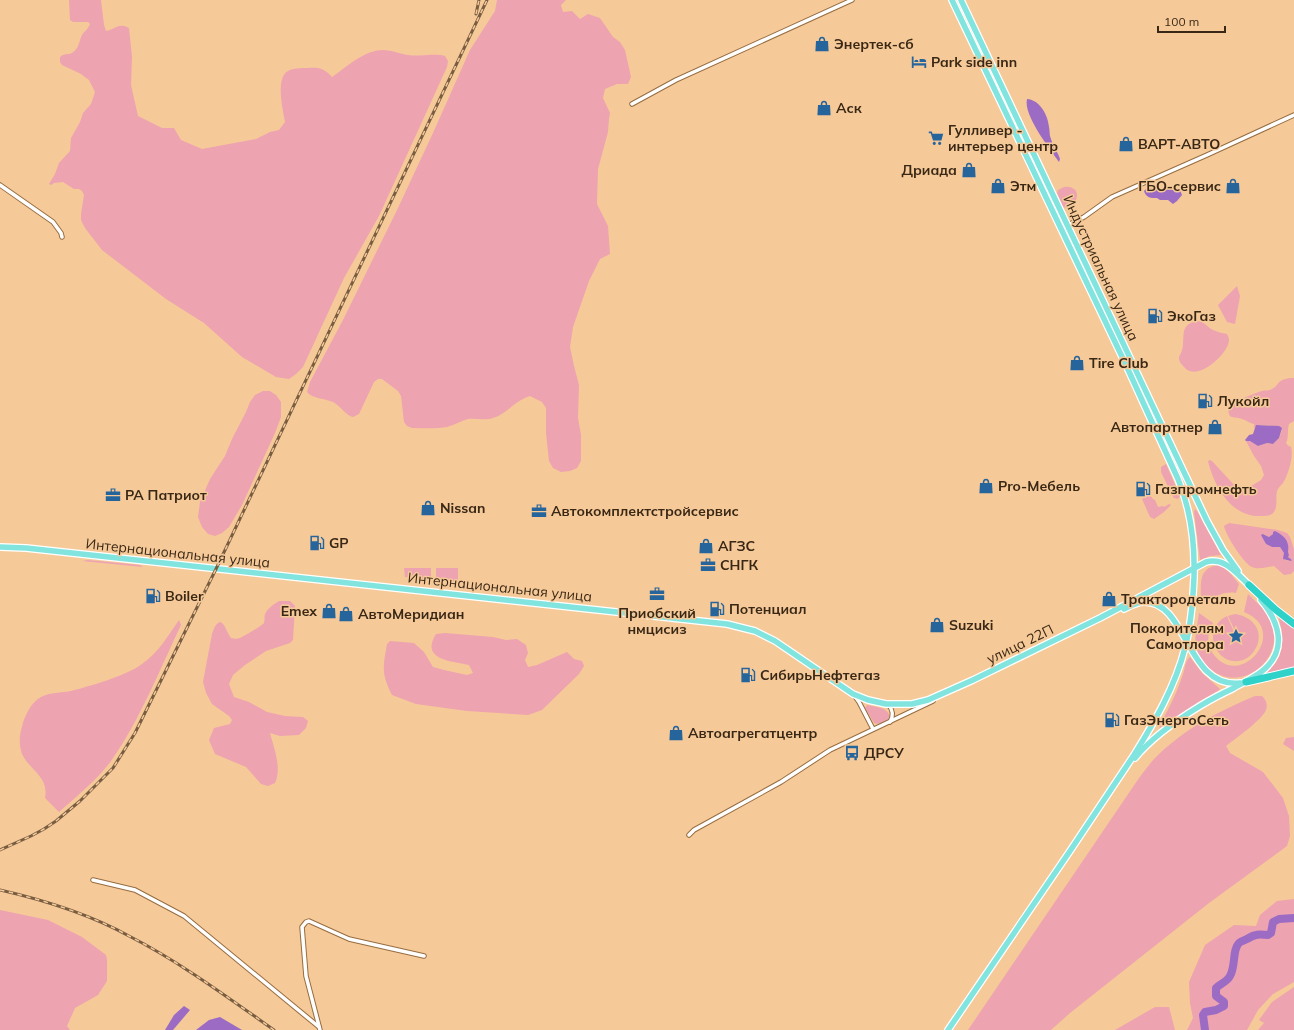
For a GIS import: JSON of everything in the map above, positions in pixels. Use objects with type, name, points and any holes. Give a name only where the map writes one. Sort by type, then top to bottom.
[{"type":"highway","points":[[1249,585],[1276,610],[1294,624]]},
{"type":"highway","points":[[1246,682],[1294,671]]},
{"type":"main road","name":"Индустриальная улица","points":[[952,0],[1126,365],[1178,478],[1189,512],[1194,568]]},
{"type":"main road","name":"Индустриальная улица","points":[[961,0],[1207,520],[1223,550],[1249,585]]},
{"type":"main road","name":"Интернациональная улица","points":[[0,545],[727,624],[756,631],[776,641],[853,694],[870,700],[887,704],[903,705],[919,703],[950,691]]},
{"type":"main road","points":[[948,1030],[1119,778],[1158,716],[1167,699],[1187,642],[1192,607],[1194,568],[1210,561],[1222,562],[1249,585],[1272,614],[1276,623],[1278,634],[1278,646],[1274,656],[1260,673],[1198,707],[1161,733],[1138,754],[1119,778]]},
{"type":"main road","name":"улица 22П","points":[[950,691],[1100,618],[1194,568]]},
{"type":"main road","name":"улица 22П","points":[[1100,618],[1135,604],[1146,602],[1153,603],[1164,609],[1172,616],[1187,642]]},
{"type":"main road","points":[[1187,642],[1200,663],[1213,676],[1223,682],[1246,682]]},
{"type":"street","points":[[632,104],[676,80],[852,0]]},
{"type":"street","points":[[1068,225],[1084,217],[1112,197],[1294,115]]},
{"type":"street","points":[[0,185],[53,222],[61,233],[62,237]]},
{"type":"street","points":[[689,835],[694,830],[781,782],[830,750],[950,691]]},
{"type":"street","points":[[853,694],[862,707],[873,729]]},
{"type":"street","points":[[862,707],[864,702],[870,700]]},
{"type":"street","points":[[887,704],[893,712],[892,718],[889,722]]},
{"type":"street","points":[[93,880],[135,890],[184,916],[319,1029]]},
{"type":"street","points":[[319,1029],[306,976],[302,927],[306,922],[309,921],[349,939],[424,956]]},
{"type":"shaded area","points":[[69,0],[101,0],[106,31],[119,26],[129,28],[132,57],[131,85],[138,116],[162,128],[174,128],[181,140],[202,149],[256,139],[270,132],[279,130],[285,122],[281,95],[282,80],[284,75],[290,70],[300,68],[318,68],[324,70],[332,77],[362,56],[383,50],[413,55],[440,55],[445,56],[448,61],[447,67],[379,216],[344,278],[303,367],[289,379],[276,377],[242,357],[204,323],[166,299],[102,250],[85,228],[81,220],[84,195],[82,191],[79,189],[74,189],[63,182],[54,183],[51,185],[49,184],[59,163],[70,151],[71,138],[83,113],[91,104],[95,92],[89,80],[81,74],[62,65],[60,62],[60,57],[72,53],[76,49],[82,35],[90,24],[88,22],[73,22],[70,20]]},
{"type":"shaded area","points":[[497,0],[566,0],[561,5],[563,12],[572,11],[580,19],[588,14],[600,18],[613,37],[620,42],[625,50],[631,77],[628,84],[617,84],[605,89],[603,98],[610,113],[608,132],[598,169],[597,204],[608,226],[610,254],[600,259],[589,281],[573,327],[570,347],[579,385],[578,418],[581,435],[581,461],[577,468],[570,471],[561,472],[553,468],[549,461],[546,433],[546,408],[542,402],[530,396],[524,398],[502,414],[493,418],[468,419],[443,428],[412,428],[407,426],[404,422],[401,396],[398,391],[382,379],[378,379],[374,382],[359,414],[353,417],[348,415],[333,402],[315,397],[307,392],[310,382],[343,320],[398,208],[470,50],[495,11]]},
{"type":"shaded area","points":[[1027,99],[1036,102],[1045,113],[1050,138],[1060,159],[1059,162],[1033,123],[1027,106]]},
{"type":"shaded area","points":[[1064,187],[1074,189],[1077,195],[1074,203],[1066,208],[1063,207],[1057,193],[1058,190]]},
{"type":"shaded area","points":[[1150,188],[1180,190],[1182,195],[1173,204],[1168,200],[1160,200],[1147,196],[1144,191]]},
{"type":"shaded area","points":[[1237,286],[1240,296],[1235,324],[1227,322],[1218,305]]},
{"type":"shaded area","points":[[1198,321],[1215,331],[1227,334],[1229,340],[1228,346],[1224,352],[1212,364],[1205,369],[1191,371],[1181,364],[1179,357],[1183,348],[1186,326]]},
{"type":"shaded area","points":[[1294,378],[1294,421],[1289,424],[1286,443],[1291,447],[1292,451],[1289,470],[1283,483],[1277,491],[1274,512],[1271,515],[1266,516],[1250,515],[1232,506],[1225,498],[1219,490],[1208,461],[1212,461],[1236,487],[1243,489],[1261,480],[1264,475],[1261,466],[1246,441],[1250,441],[1258,446],[1267,443],[1273,444],[1279,438],[1282,430],[1277,426],[1261,425],[1255,427],[1254,429],[1254,424],[1243,419],[1231,417],[1228,409],[1249,396],[1262,391],[1271,390],[1280,381]]},
{"type":"shaded area","points":[[263,391],[270,391],[276,395],[281,402],[281,417],[275,433],[242,505],[229,527],[222,533],[215,536],[208,534],[202,527],[198,517],[200,502],[210,479],[225,456],[250,402],[255,395]]},
{"type":"shaded area","points":[[1256,425],[1279,426],[1282,428],[1279,438],[1273,444],[1267,443],[1258,446],[1250,441],[1246,441],[1245,440],[1249,435],[1253,434]]},
{"type":"shaded area","points":[[1166,464],[1180,496],[1178,499],[1174,498],[1172,495],[1161,472],[1161,467]]},
{"type":"shaded area","points":[[1150,495],[1155,500],[1158,507],[1164,507],[1169,504],[1171,505],[1154,519],[1150,517],[1142,499]]},
{"type":"shaded area","points":[[1195,509],[1221,555],[1210,556],[1200,560],[1194,512]]},
{"type":"shaded area","points":[[1229,523],[1278,530],[1287,533],[1294,549],[1294,571],[1291,574],[1284,575],[1274,566],[1260,568],[1252,567],[1244,560],[1235,548],[1224,526]],"holes":[[[1278,533],[1286,541],[1288,557],[1292,560],[1291,561],[1285,560],[1284,553],[1280,547],[1272,547],[1266,544],[1262,535],[1264,534],[1269,537]]]},
{"type":"shaded area","points":[[1275,531],[1285,538],[1288,546],[1288,557],[1292,560],[1291,561],[1283,559],[1284,553],[1280,547],[1272,547],[1266,544],[1261,535],[1263,534],[1269,537]]},
{"type":"shaded area","points":[[88,560],[140,565],[143,567],[82,561]]},
{"type":"shaded area","points":[[1217,565],[1227,570],[1239,584],[1236,593],[1220,595],[1206,604],[1201,600],[1202,578],[1206,570]]},
{"type":"shaded area","points":[[404,568],[431,568],[431,580],[405,577]]},
{"type":"shaded area","points":[[436,568],[458,568],[458,582],[436,580]]},
{"type":"shaded area","points":[[1248,594],[1263,609],[1270,619],[1274,633],[1273,647],[1267,659],[1258,669],[1247,675],[1234,678],[1221,675],[1208,667],[1197,652],[1195,638],[1199,613],[1213,623],[1208,637],[1212,652],[1223,663],[1235,666],[1246,662],[1256,654],[1262,644],[1263,632],[1257,621],[1244,612]]},
{"type":"shaded area","points":[[279,601],[290,601],[295,606],[293,640],[290,643],[266,651],[245,665],[233,675],[229,684],[234,697],[249,702],[267,712],[285,716],[303,717],[308,721],[306,728],[299,735],[280,736],[270,733],[277,758],[278,771],[275,783],[268,786],[261,784],[246,767],[215,754],[209,740],[214,728],[230,724],[232,720],[229,716],[212,704],[206,693],[203,682],[212,634],[216,625],[221,622],[231,638],[240,638],[263,624],[266,612],[271,606]]},
{"type":"shaded area","points":[[1235,614],[1245,617],[1254,623],[1259,637],[1258,643],[1252,654],[1247,658],[1237,661],[1228,660],[1221,655],[1216,648],[1213,639],[1214,631],[1218,622],[1227,616],[1234,632],[1231,635],[1232,639],[1235,641],[1239,640],[1241,634],[1238,631],[1235,631],[1228,616]]},
{"type":"shaded area","points":[[1279,617],[1294,629],[1294,668],[1265,674],[1276,662],[1281,652],[1282,633]]},
{"type":"shaded area","points":[[179,620],[181,625],[149,694],[131,729],[111,761],[86,788],[59,812],[45,798],[45,790],[42,779],[25,760],[21,751],[20,733],[28,710],[37,699],[44,695],[71,691],[127,673],[148,660],[167,638]]},
{"type":"shaded area","points":[[445,633],[493,637],[506,640],[517,639],[526,645],[528,653],[525,660],[528,667],[537,665],[567,652],[574,659],[582,661],[584,666],[579,674],[542,710],[528,715],[467,711],[416,704],[392,695],[386,681],[384,670],[387,644],[390,641],[414,643],[424,652],[433,667],[467,675],[473,673],[469,665],[446,660],[435,654],[432,649],[432,643],[436,634]]},
{"type":"shaded area","points":[[1190,657],[1202,673],[1220,689],[1160,728],[1159,726],[1174,698],[1186,663]]},
{"type":"shaded area","points":[[1255,696],[1262,696],[1266,701],[1266,710],[1254,724],[1226,746],[1230,753],[1263,772],[1283,798],[1289,816],[1290,836],[1287,846],[1209,903],[1070,1013],[1051,1030],[968,1030],[1137,781],[1154,759],[1165,748],[1189,730],[1227,708]]},
{"type":"shaded area","points":[[867,705],[884,709],[890,717],[883,723],[874,723],[865,708]]},
{"type":"shaded area","points":[[1294,737],[1294,751],[1283,744],[1286,738]]},
{"type":"shaded area","points":[[1294,899],[1294,982],[1273,994],[1258,1010],[1247,1030],[1187,1030],[1193,1018],[1190,1003],[1189,982],[1205,945],[1234,925],[1256,926],[1260,915],[1277,901]]},
{"type":"shaded area","points":[[0,910],[48,920],[82,937],[106,955],[107,981],[98,995],[75,1008],[67,1026],[70,1030],[0,1030]]},
{"type":"shaded area","points":[[1294,987],[1294,1030],[1258,1030],[1264,1023],[1259,1020],[1272,1002]]},
{"type":"shaded area","points":[[184,1006],[190,1010],[173,1030],[165,1030],[174,1015]]},
{"type":"shaded area","points":[[1155,1007],[1169,1007],[1175,1030],[1115,1030]]},
{"type":"shaded area","points":[[220,1017],[242,1030],[196,1030],[209,1020]]},
{"type":"waterway","points":[[1205,1030],[1203,1015],[1205,1012],[1216,1010],[1224,1006],[1224,1002],[1216,996],[1216,988],[1230,976],[1233,968],[1235,950],[1239,943],[1255,935],[1268,935],[1271,933],[1273,922],[1279,919],[1294,918]]},
{"type":"railway","points":[[476,14],[479,0]]},
{"type":"railway","points":[[0,850],[44,829],[80,801],[113,768],[135,733],[216,569],[487,0]]},
{"type":"railway","points":[[0,890],[66,908],[114,928],[185,968],[274,1030]]},
{"type":"place","name":"Энертек-сб","points":[[822,44]]},
{"type":"place","name":"Park side inn","points":[[919,62]]},
{"type":"place","name":"Аск","points":[[824,108]]},
{"type":"place","name":"Гулливер - интерьер центр","points":[[936,138]]},
{"type":"place","name":"ВАРТ-АВТО","points":[[1126,144]]},
{"type":"place","name":"Дриада","points":[[969,170]]},
{"type":"place","name":"Этм","points":[[998,186]]},
{"type":"place","name":"ГБО-сервис","points":[[1233,186]]},
{"type":"place","name":"ЭкоГаз","points":[[1155,316]]},
{"type":"place","name":"Tire Club","points":[[1077,363]]},
{"type":"place","name":"Лукойл","points":[[1205,401]]},
{"type":"place","name":"Автопартнер","points":[[1215,427]]},
{"type":"place","name":"Pro-Мебель","points":[[986,486]]},
{"type":"place","name":"Газпромнефть","points":[[1143,489]]},
{"type":"place","name":"РА Патриот","points":[[113,495]]},
{"type":"place","name":"Nissan","points":[[428,508]]},
{"type":"place","name":"Автокомплектстройсервис","points":[[539,511]]},
{"type":"place","name":"GP","points":[[317,543]]},
{"type":"place","name":"АГЗС","points":[[706,546]]},
{"type":"place","name":"СНГК","points":[[708,565]]},
{"type":"place","name":"Приобский нмцисиз","points":[[657,594]]},
{"type":"place","name":"Boiler","points":[[153,596]]},
{"type":"place","name":"Трактородеталь","points":[[1109,599]]},
{"type":"place","name":"Потенциал","points":[[717,609]]},
{"type":"place","name":"Emex","points":[[329,611]]},
{"type":"place","name":"АвтоМеридиан","points":[[346,614]]},
{"type":"place","name":"Suzuki","points":[[937,625]]},
{"type":"place","name":"Покорителям Самотлора","points":[[1236,636]]},
{"type":"place","name":"СибирьНефтегаз","points":[[748,675]]},
{"type":"place","name":"ГазЭнергоСеть","points":[[1112,720]]},
{"type":"place","name":"Автоагрегатцентр","points":[[676,733]]},
{"type":"place","name":"ДРСУ","points":[[852,753]]}]
